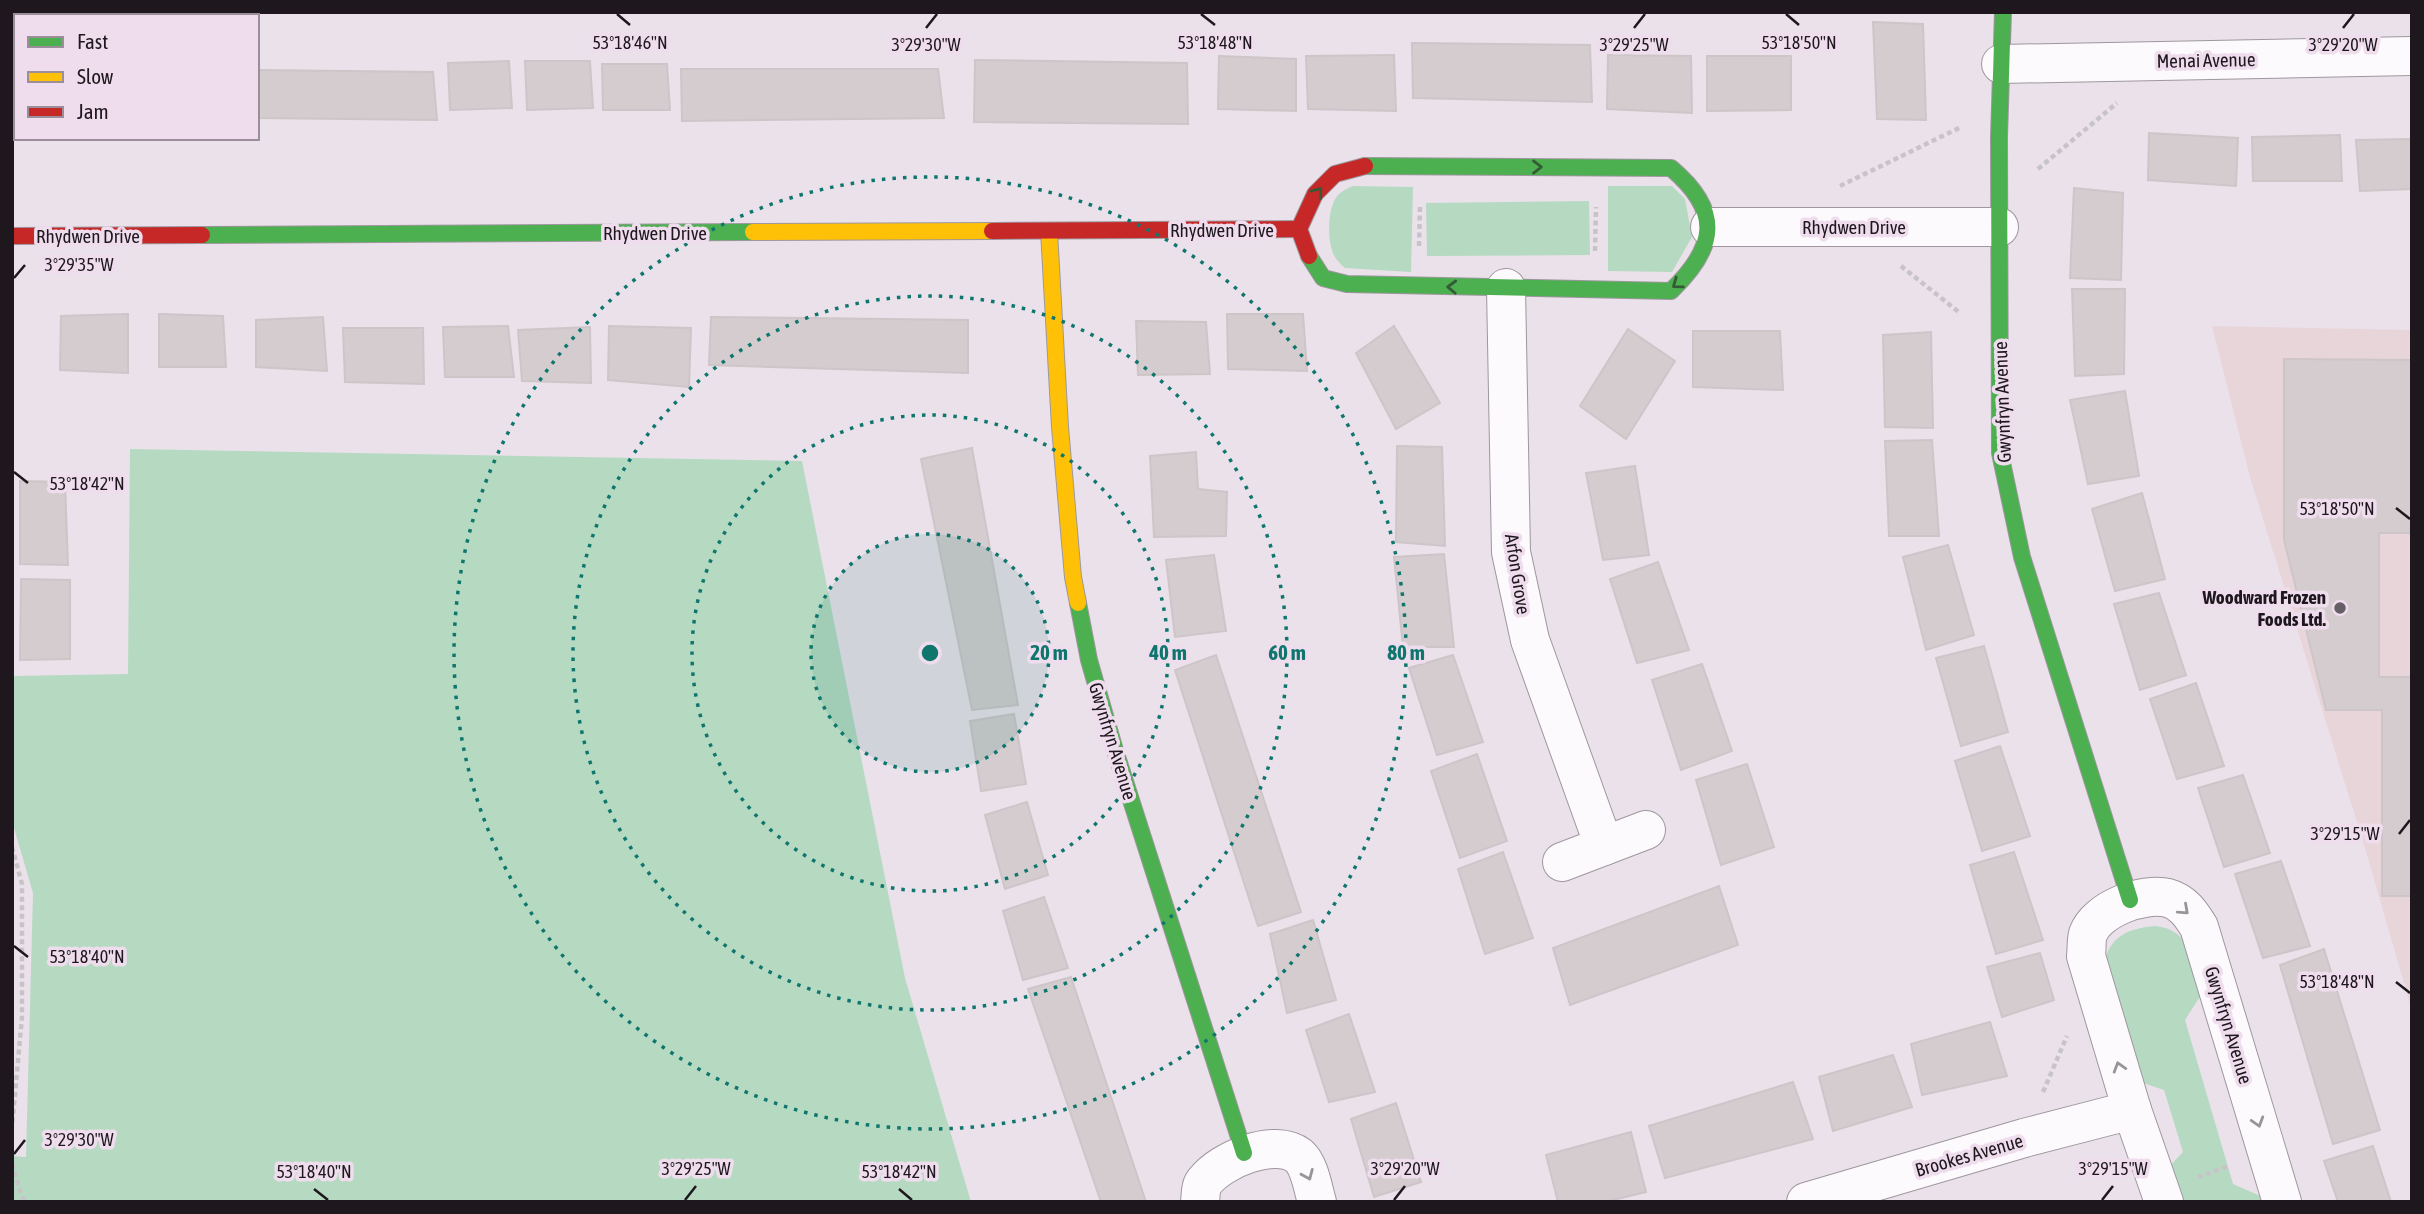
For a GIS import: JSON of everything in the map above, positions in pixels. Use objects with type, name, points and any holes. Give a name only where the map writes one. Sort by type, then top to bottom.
[{"type":"street","name":"Gwynfryn Avenue","points":[[2003,12],[1999,214],[2000,453],[2012,517],[2026,569],[2130,900]]},
{"type":"street","name":"Menai Avenue","points":[[2001,64],[2412,55]]},
{"type":"street","name":"Rhydwen Drive","points":[[1365,166],[1421,167],[1671,168],[1692,187],[1703,204],[1710,227],[1702,255],[1689,275],[1671,291],[1347,284],[1323,278],[1311,260],[1298,229],[1315,194],[1335,174],[1365,166]]},
{"type":"street","name":"Rhydwen Drive","points":[[1710,227],[1842,227],[1999,214]]},
{"type":"street","name":"Rhydwen Drive","points":[[12,236],[1298,229]]},
{"type":"street","name":"Gwynfryn Avenue","points":[[1048,231],[1060,427],[1073,577],[1089,660],[1114,747],[1244,1153]]},
{"type":"street","name":"Arfon Grove","points":[[1506,288],[1511,552],[1530,640],[1604,846]]},
{"type":"street","points":[[1562,862],[1646,830]]},
{"type":"street","name":"Gwynfryn Avenue","points":[[2162,1196],[2132,1110],[2086,956],[2088,933],[2103,915],[2130,900],[2149,897],[2168,898],[2187,908],[2199,927],[2282,1202]]},
{"type":"street","name":"Brookes Avenue","points":[[1806,1202],[2024,1138],[2132,1110]]},
{"type":"street","points":[[1200,1202],[1202,1183],[1217,1169],[1244,1153],[1282,1150],[1299,1157],[1308,1172],[1317,1202]]},
{"type":"path","points":[[1999,214],[2130,92],[2134,61]]},
{"type":"path","points":[[2000,109],[1834,188],[1842,227],[2000,345]]},
{"type":"path","points":[[1418,286],[1421,167]]},
{"type":"path","points":[[1594,290],[1597,168]]},
{"type":"path","points":[[12,847],[22,884],[22,1017],[12,1128]]},
{"type":"path","points":[[2024,1138],[2091,977]]},
{"type":"path","points":[[2162,1196],[2268,1153]]},
{"type":"path","points":[[12,1164],[22,1198],[26,1202]]},
{"type":"shaded area","name":"Woodward Frozen Foods Ltd.","points":[[2212,326],[2412,330],[2412,1011],[2365,848],[2250,477]]},
{"type":"green space","points":[[1353,186],[1413,187],[1411,272],[1345,268],[1335,258],[1329,237],[1332,206],[1338,195]]},
{"type":"green space","points":[[1608,186],[1672,186],[1685,199],[1692,237],[1672,272],[1608,271]]},
{"type":"green space","points":[[1589,201],[1590,255],[1427,256],[1426,203]]},
{"type":"green space","points":[[130,449],[802,461],[905,978],[971,1202],[12,1202],[12,1156],[26,1157],[33,893],[12,821],[12,676],[128,674]]},
{"type":"green space","points":[[2155,926],[2167,929],[2184,941],[2197,970],[2203,992],[2185,1020],[2233,1184],[2265,1198],[2266,1202],[2176,1202],[2166,1170],[2183,1152],[2164,1090],[2137,1081],[2105,960],[2112,944],[2123,934]]},
{"type":"building","points":[[1873,22],[1923,24],[1926,120],[1877,119]]},
{"type":"building","points":[[1412,43],[1590,45],[1592,102],[1413,98]]},
{"type":"building","points":[[1394,55],[1396,111],[1308,109],[1306,56]]},
{"type":"building","points":[[1608,55],[1691,56],[1692,113],[1607,109]]},
{"type":"building","points":[[1219,56],[1296,59],[1296,111],[1218,109]]},
{"type":"building","points":[[1707,56],[1791,56],[1791,110],[1707,111]]},
{"type":"building","points":[[975,60],[1187,63],[1188,124],[974,122]]},
{"type":"building","points":[[509,61],[512,108],[450,110],[448,63]]},
{"type":"building","points":[[525,61],[590,61],[593,108],[527,110]]},
{"type":"building","points":[[602,64],[667,64],[670,110],[603,110]]},
{"type":"building","points":[[12,66],[14,66],[14,120]]},
{"type":"building","points":[[681,69],[938,69],[944,118],[682,121]]},
{"type":"building","points":[[259,70],[433,72],[437,120],[259,118]]},
{"type":"building","points":[[2149,133],[2238,138],[2236,186],[2148,180]]},
{"type":"building","points":[[2340,135],[2342,181],[2253,181],[2252,137]]},
{"type":"building","points":[[2412,139],[2412,189],[2360,191],[2356,140]]},
{"type":"building","points":[[2074,188],[2123,193],[2121,280],[2070,278]]},
{"type":"building","points":[[2072,289],[2125,289],[2124,374],[2075,376]]},
{"type":"building","points":[[128,314],[128,373],[60,370],[61,316]]},
{"type":"building","points":[[159,314],[223,316],[226,367],[159,367]]},
{"type":"building","points":[[1227,314],[1303,314],[1307,371],[1228,369]]},
{"type":"building","points":[[323,317],[327,371],[256,367],[256,320]]},
{"type":"building","points":[[711,317],[968,320],[968,373],[709,365]]},
{"type":"building","points":[[1136,321],[1206,322],[1210,374],[1138,375]]},
{"type":"building","points":[[508,326],[514,377],[445,377],[443,327]]},
{"type":"building","points":[[609,326],[691,328],[689,387],[608,380]]},
{"type":"building","points":[[1394,326],[1440,403],[1396,429],[1356,353]]},
{"type":"building","points":[[590,327],[591,383],[522,381],[518,330]]},
{"type":"building","points":[[343,328],[423,328],[424,384],[345,382]]},
{"type":"building","points":[[1628,329],[1675,361],[1626,439],[1580,406]]},
{"type":"building","points":[[1693,331],[1780,331],[1783,390],[1693,387]]},
{"type":"building","points":[[1931,332],[1933,428],[1885,427],[1883,335]]},
{"type":"building","name":"Woodward Frozen Foods Ltd.","points":[[2284,359],[2412,360],[2412,533],[2379,533],[2379,677],[2412,677],[2412,896],[2382,896],[2382,710],[2326,710],[2284,540]]},
{"type":"building","points":[[2125,391],[2139,476],[2088,484],[2070,400]]},
{"type":"building","points":[[1932,440],[1939,536],[1889,536],[1885,441]]},
{"type":"building","points":[[1397,446],[1442,447],[1445,546],[1396,542]]},
{"type":"building","points":[[972,448],[1018,705],[972,710],[921,459]]},
{"type":"building","points":[[1196,452],[1198,489],[1227,492],[1226,536],[1154,537],[1150,456]]},
{"type":"building","points":[[1635,466],[1649,555],[1603,560],[1586,473]]},
{"type":"building","points":[[20,481],[65,482],[68,565],[20,564]]},
{"type":"building","points":[[2142,493],[2165,579],[2115,591],[2092,509]]},
{"type":"building","points":[[1948,545],[1974,635],[1926,650],[1903,557]]},
{"type":"building","points":[[1444,554],[1454,647],[1403,647],[1394,557]]},
{"type":"building","points":[[1214,555],[1226,631],[1175,637],[1166,560]]},
{"type":"building","points":[[1658,562],[1689,650],[1637,663],[1610,579]]},
{"type":"building","points":[[21,579],[70,580],[70,659],[20,660]]},
{"type":"building","points":[[2159,593],[2186,675],[2140,690],[2114,604]]},
{"type":"building","points":[[1984,646],[2008,732],[1961,746],[1936,658]]},
{"type":"building","points":[[1216,655],[1301,912],[1258,926],[1175,670]]},
{"type":"building","points":[[1453,655],[1483,742],[1437,755],[1409,668]]},
{"type":"building","points":[[1702,664],[1732,751],[1681,770],[1652,680]]},
{"type":"building","points":[[2196,683],[2224,766],[2177,779],[2150,699]]},
{"type":"building","points":[[1014,714],[1026,784],[981,791],[970,721]]},
{"type":"building","points":[[2000,746],[2030,836],[1982,851],[1955,761]]},
{"type":"building","points":[[1477,754],[1507,841],[1460,858],[1431,771]]},
{"type":"building","points":[[1747,764],[1774,847],[1721,865],[1696,780]]},
{"type":"building","points":[[2243,775],[2270,853],[2224,867],[2198,788]]},
{"type":"building","points":[[1027,802],[1048,875],[1005,889],[985,815]]},
{"type":"building","points":[[1503,852],[1533,938],[1485,954],[1458,869]]},
{"type":"building","points":[[2014,852],[2043,940],[1996,954],[1970,865]]},
{"type":"building","points":[[2281,861],[2310,946],[2263,958],[2235,874]]},
{"type":"building","points":[[1719,886],[1738,945],[1570,1005],[1553,948]]},
{"type":"building","points":[[1044,897],[1068,968],[1023,980],[1003,911]]},
{"type":"building","points":[[1313,920],[1336,1000],[1287,1013],[1270,934]]},
{"type":"building","points":[[2324,949],[2380,1130],[2333,1144],[2280,965]]},
{"type":"building","points":[[2040,953],[2054,1000],[2002,1017],[1987,967]]},
{"type":"building","points":[[1071,977],[1146,1202],[1101,1202],[1028,989]]},
{"type":"building","points":[[1349,1014],[1375,1092],[1329,1102],[1306,1030]]},
{"type":"building","points":[[1990,1022],[2007,1076],[1922,1095],[1911,1044]]},
{"type":"building","points":[[1893,1055],[1912,1107],[1833,1131],[1819,1077]]},
{"type":"building","points":[[1793,1082],[1813,1139],[1665,1178],[1649,1126]]},
{"type":"building","points":[[1396,1103],[1421,1182],[1374,1197],[1351,1119]]},
{"type":"building","points":[[1631,1132],[1646,1192],[1605,1202],[1558,1202],[1546,1155]]},
{"type":"building","points":[[2373,1146],[2391,1202],[2338,1202],[2324,1161]]},
{"type":"traffic: fast","points":[[2003,12],[1999,137],[2000,453],[2022,557],[2130,900]]},
{"type":"traffic: fast","points":[[1309,256],[1323,278],[1347,284],[1671,291],[1698,259],[1705,244],[1706,214],[1688,184],[1671,168],[1365,166]]},
{"type":"traffic: fast","points":[[202,235],[753,232]]},
{"type":"traffic: fast","points":[[1078,603],[1089,660],[1114,747],[1244,1153]]},
{"type":"traffic: slow","points":[[753,232],[992,231]]},
{"type":"traffic: slow","points":[[1049,231],[1060,427],[1073,577],[1078,603]]},
{"type":"traffic: jam","points":[[1309,256],[1299,229],[1315,194],[1335,174],[1365,166]]},
{"type":"traffic: jam","points":[[992,231],[1299,229]]},
{"type":"traffic: jam","points":[[12,236],[202,235]]},
{"type":"place","name":"Woodward Frozen Foods Ltd.","points":[[2340,608]]}]
